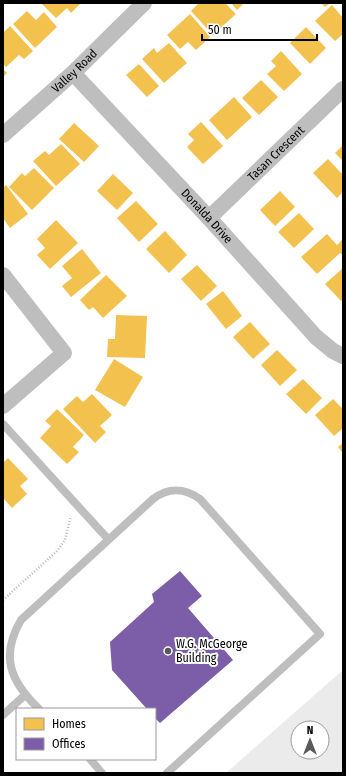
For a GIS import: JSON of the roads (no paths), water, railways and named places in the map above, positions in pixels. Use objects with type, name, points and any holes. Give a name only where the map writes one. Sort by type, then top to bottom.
[{"type":"street","name":"Valley Road","points":[[3,135],[73,73],[144,3]]},
{"type":"street","name":"Donalda Drive","points":[[73,73],[209,218],[316,337],[333,351],[343,356]]},
{"type":"street","name":"Tasan Crescent","points":[[209,218],[343,88]]},
{"type":"street","points":[[3,275],[64,353],[3,406]]},
{"type":"lane","points":[[3,424],[108,540]]},
{"type":"lane","points":[[38,708],[14,681],[6,664],[6,644],[11,631],[108,540],[160,494],[169,490],[186,491],[200,500],[320,634],[167,773]]},
{"type":"lane","points":[[3,715],[25,695]]},
{"type":"lane","points":[[91,760],[102,773]]},
{"type":"place","name":"W.G. McGeorge Building","points":[[168,651]]}]
